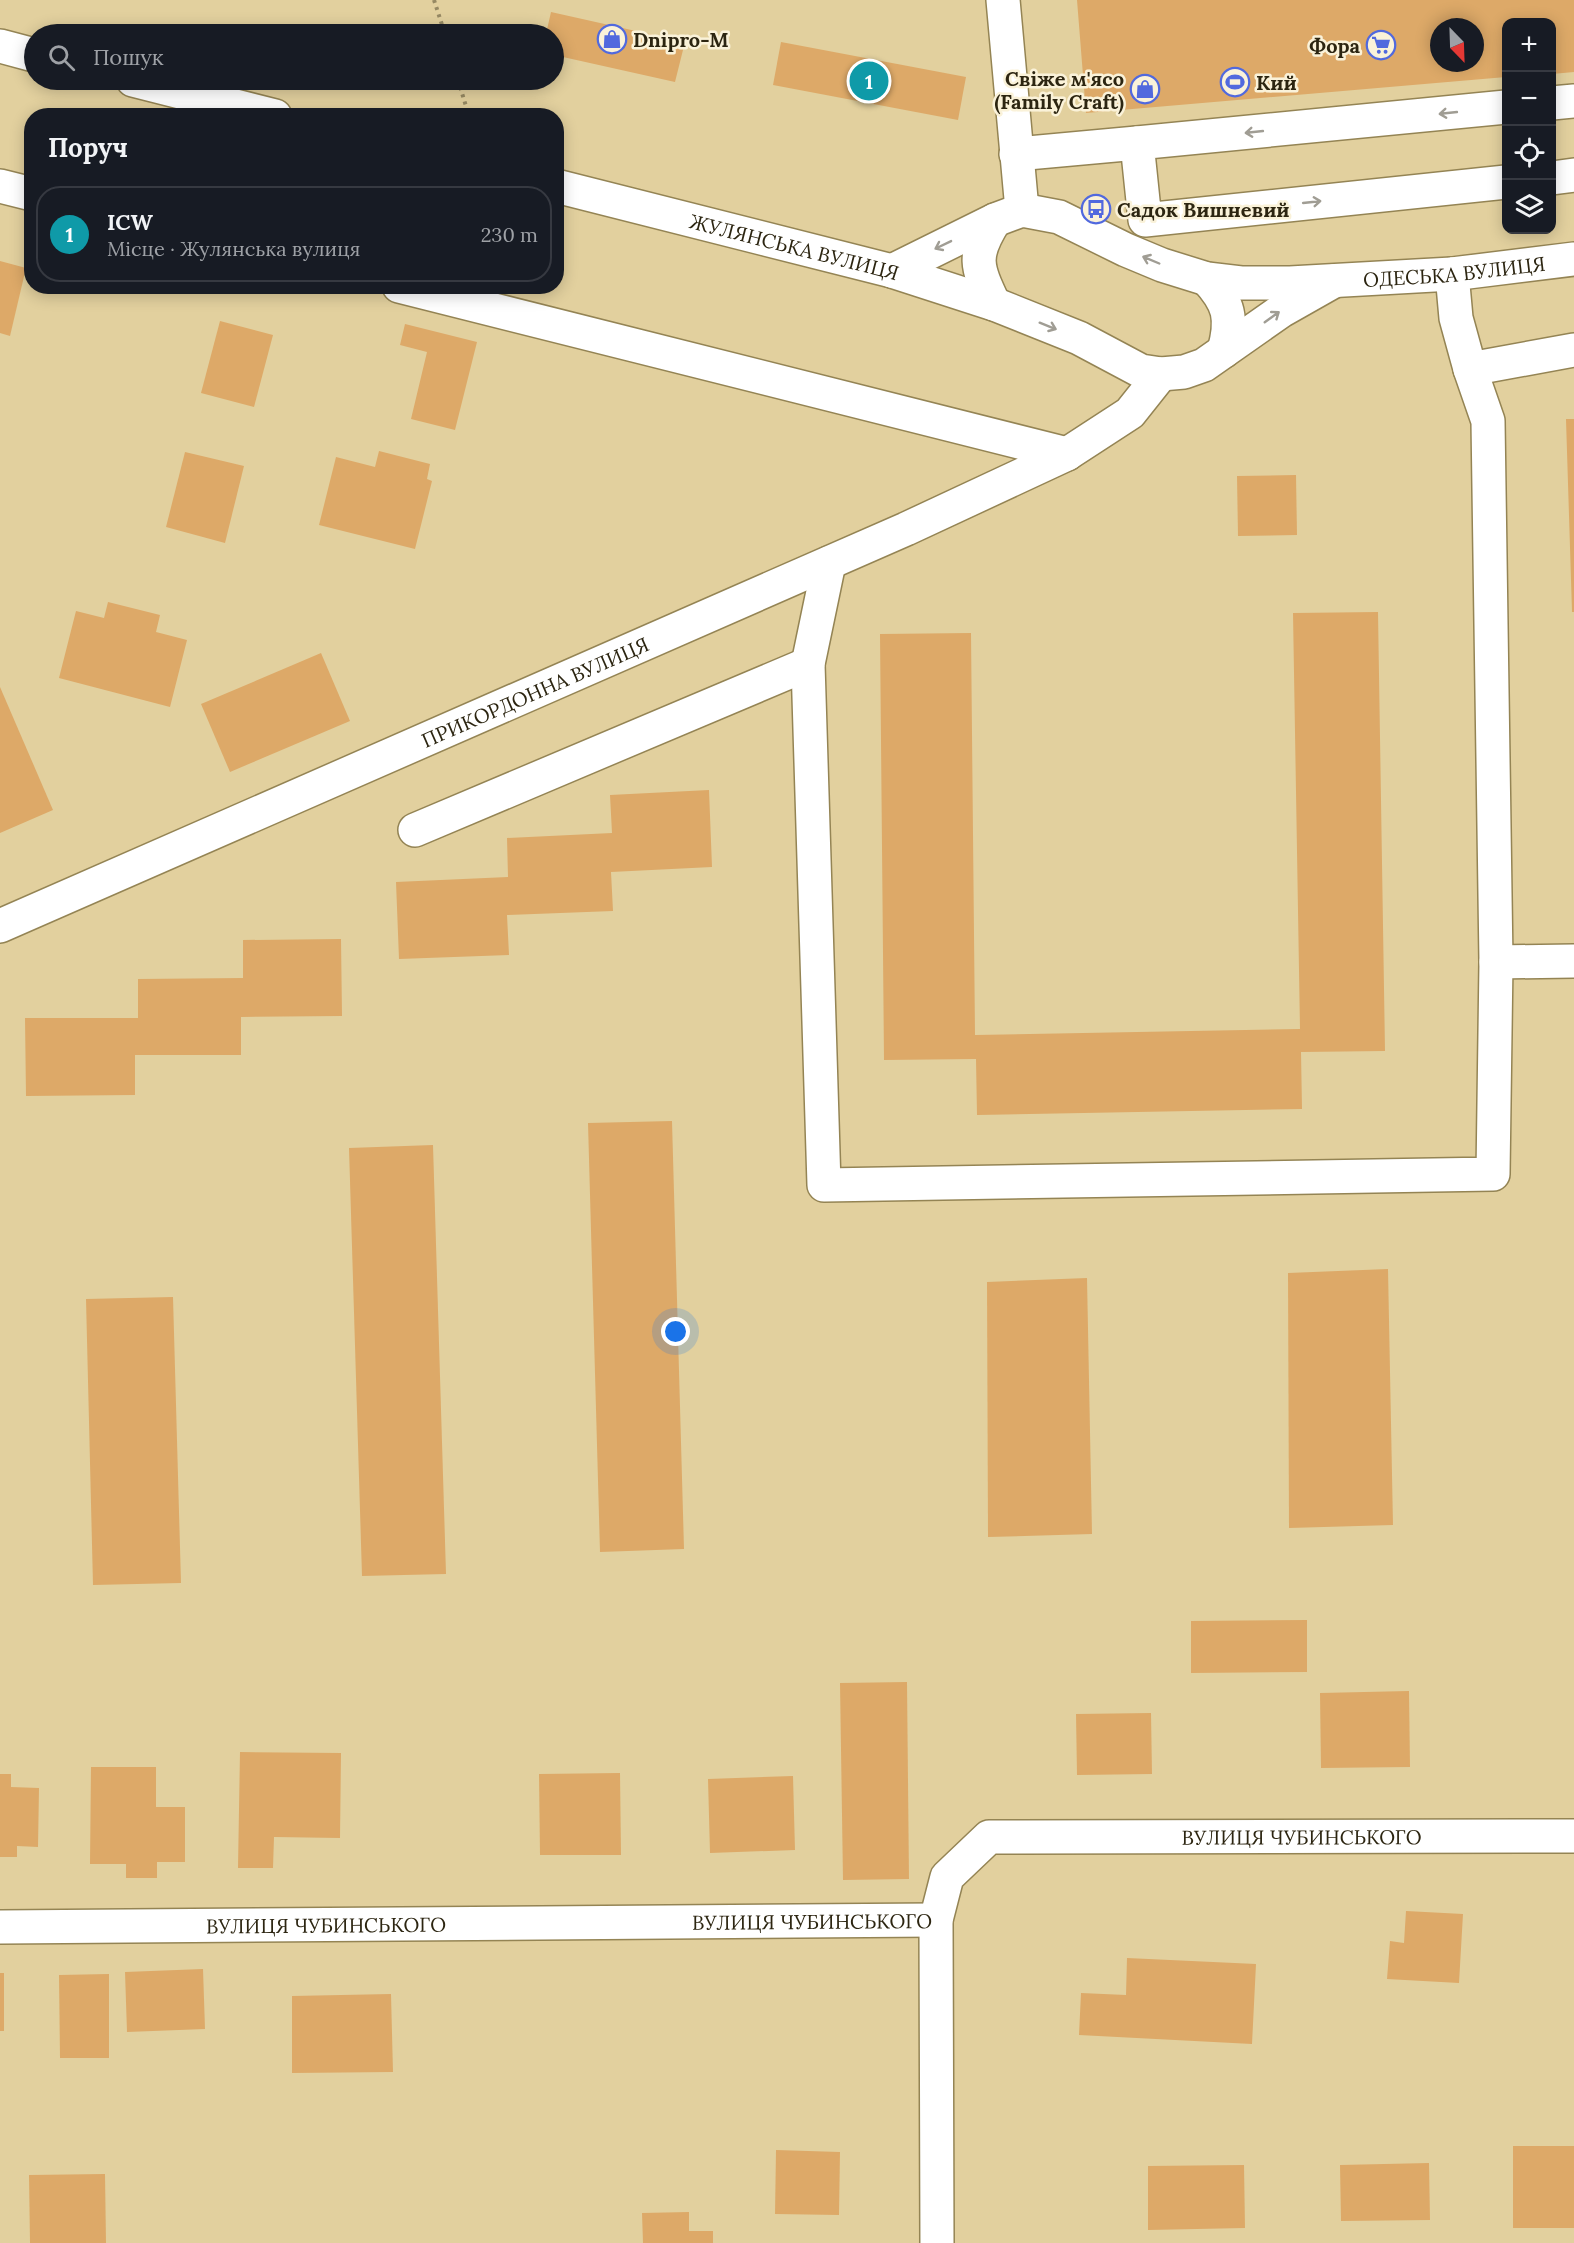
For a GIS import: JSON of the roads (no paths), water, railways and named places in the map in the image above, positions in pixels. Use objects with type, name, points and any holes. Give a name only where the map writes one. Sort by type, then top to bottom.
[{"type":"street","points":[[994,304],[983,280],[978,255],[982,240],[1008,215],[1016,154],[1003,0]]},
{"type":"street","points":[[0,46],[24,52]]},
{"type":"street","points":[[173,90],[244,108]]},
{"type":"street","points":[[1556,103],[1574,101]]},
{"type":"street","points":[[1016,154],[1502,107]]},
{"type":"street","points":[[1137,143],[1145,220],[1502,182]]},
{"type":"street","points":[[1556,177],[1574,175]]},
{"type":"street","points":[[0,186],[24,192]]},
{"type":"street","name":"ЖУЛЯНСЬКА ВУЛИЦЯ","points":[[564,188],[892,271],[1008,215]]},
{"type":"street","points":[[1008,215],[1059,217],[1135,254],[1207,279],[1241,283],[1334,281]]},
{"type":"street","name":"ОДЕСЬКА ВУЛИЦЯ","points":[[1334,281],[1452,274],[1574,259]]},
{"type":"street","points":[[892,271],[994,304],[1079,338],[1141,371],[1161,374],[1184,372],[1204,365],[1281,311],[1334,281]]},
{"type":"street","points":[[829,563],[808,664],[824,1185],[1493,1174],[1496,962],[1488,421],[1456,318],[1452,274]]},
{"type":"street","points":[[1207,279],[1222,295],[1228,313],[1230,330],[1224,351]]},
{"type":"street","points":[[431,294],[1067,454]]},
{"type":"street","points":[[1470,369],[1574,350]]},
{"type":"street","name":"ПРИКОРДОННА ВУЛИЦЯ","points":[[0,926],[829,563],[1067,454],[1130,413],[1161,374]]},
{"type":"street","points":[[415,831],[808,664]]},
{"type":"street","points":[[1496,962],[1574,961]]},
{"type":"street","name":"ВУЛИЦЯ ЧУБИНСЬКОГО","points":[[0,1927],[936,1920],[947,1877],[989,1837],[1574,1836]]},
{"type":"street","points":[[936,1920],[937,2243]]},
{"type":"place","name":"Dnipro-M","points":[[612,39]]},
{"type":"place","name":"Фора","points":[[1381,45]]},
{"type":"place","name":"ICW","points":[[869,81]]},
{"type":"place","name":"Кий","points":[[1235,82]]},
{"type":"place","name":"Свіже м'ясо (Family Craft)","points":[[1145,89]]},
{"type":"place","name":"Садок Вишневий","points":[[1096,209]]}]
